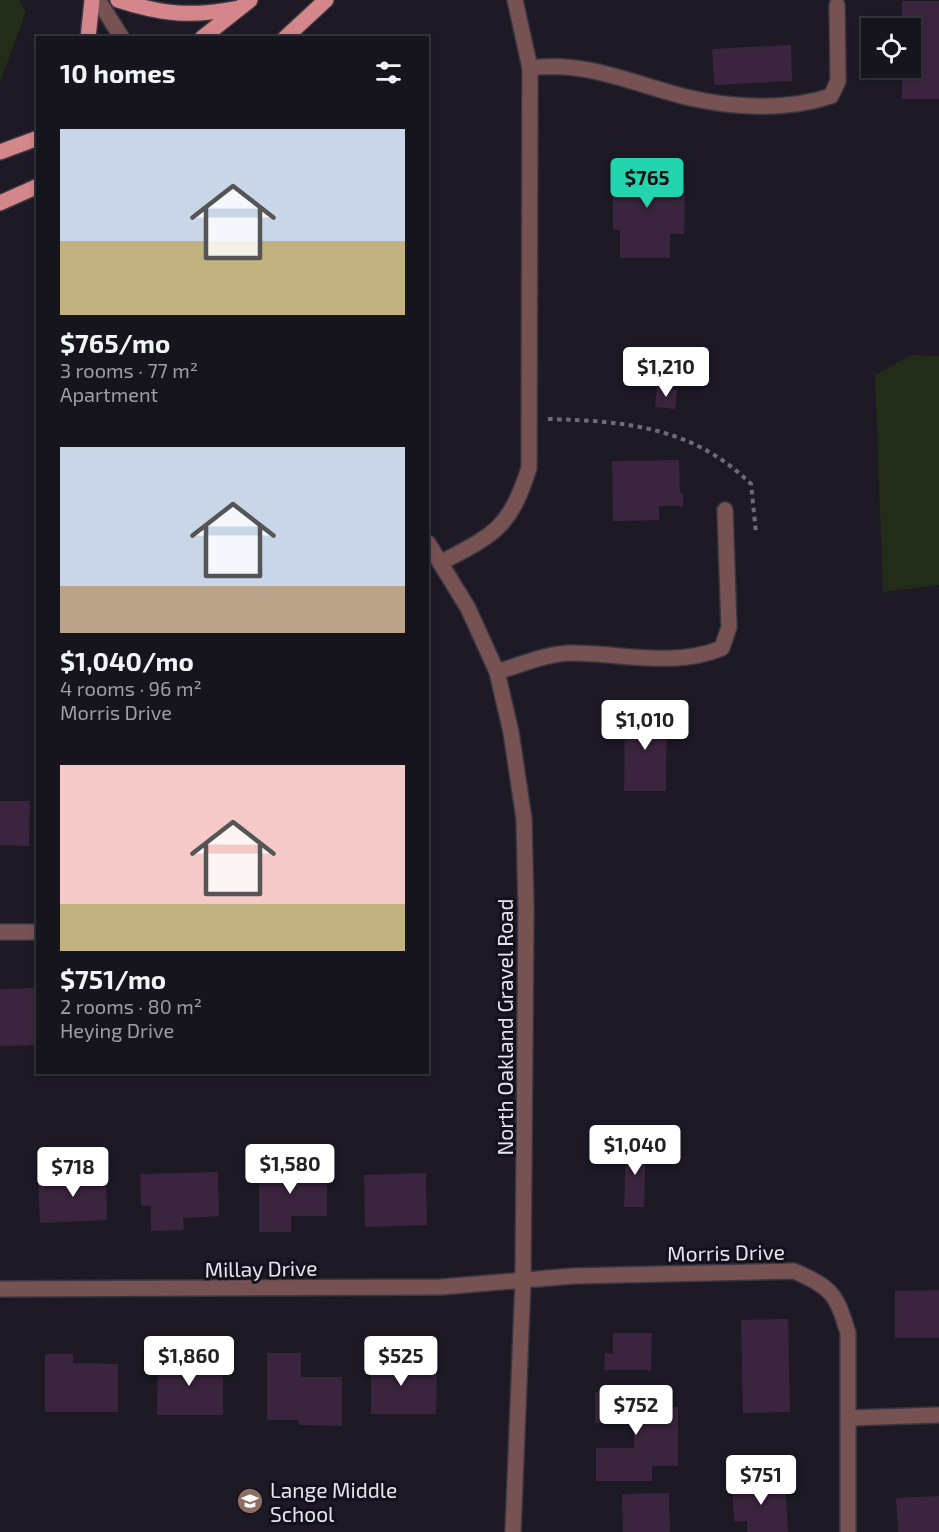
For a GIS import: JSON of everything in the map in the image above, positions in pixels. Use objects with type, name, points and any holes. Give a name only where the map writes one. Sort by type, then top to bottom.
[{"type":"main road","points":[[88,36],[92,0]]},
{"type":"main road","points":[[118,0],[152,11],[201,15],[244,4]]},
{"type":"main road","points":[[287,36],[326,0]]},
{"type":"main road","points":[[204,36],[244,4]]},
{"type":"main road","points":[[0,152],[36,139]]},
{"type":"main road","points":[[0,203],[36,187]]},
{"type":"street","points":[[98,0],[121,36]]},
{"type":"street","points":[[440,563],[491,536],[519,502],[529,468],[530,69],[515,0]]},
{"type":"street","points":[[530,69],[550,65],[579,67],[687,97],[725,103],[772,106],[810,103],[831,96],[838,81],[837,5]]},
{"type":"street","points":[[497,672],[570,653],[657,658],[704,656],[722,648],[729,627],[725,510]]},
{"type":"street","name":"North Oakland Gravel Road","points":[[429,545],[468,608],[497,672],[511,732],[524,819],[526,920],[523,1281],[513,1532]]},
{"type":"street","points":[[0,932],[36,932]]},
{"type":"street","name":"Morris Drive","points":[[523,1281],[573,1276],[794,1271],[821,1283],[839,1301],[848,1333],[848,1532]]},
{"type":"street","name":"Millay Drive","points":[[0,1289],[441,1287],[523,1281]]},
{"type":"street","points":[[849,1418],[939,1414]]},
{"type":"path","points":[[530,418],[615,421],[674,435],[698,445],[719,457],[751,484],[756,533]]},
{"type":"green space","points":[[0,0],[19,0],[26,12],[0,82]]},
{"type":"green space","points":[[911,355],[939,356],[939,585],[883,592],[875,375]]},
{"type":"building","points":[[902,1],[939,1],[939,99],[902,99],[902,78],[921,78],[921,18],[902,18]]},
{"type":"building","points":[[791,45],[792,81],[714,85],[712,49]]},
{"type":"building","points":[[620,160],[670,160],[670,183],[685,183],[684,234],[670,234],[670,258],[620,258],[620,230],[613,230],[613,184],[620,184]]},
{"type":"building","points":[[657,387],[677,390],[675,409],[655,407]]},
{"type":"building","points":[[679,460],[680,494],[683,493],[683,506],[659,506],[659,520],[613,521],[612,461]]},
{"type":"building","points":[[625,711],[667,712],[666,791],[624,791]]},
{"type":"building","points":[[0,801],[30,801],[29,846],[0,845]]},
{"type":"building","points":[[35,988],[36,1045],[0,1046],[0,989]]},
{"type":"building","points":[[626,1144],[646,1145],[644,1207],[624,1207]]},
{"type":"building","points":[[259,1163],[294,1163],[294,1170],[327,1169],[327,1216],[291,1216],[291,1232],[259,1232]]},
{"type":"building","points":[[218,1172],[219,1216],[183,1218],[184,1230],[151,1231],[151,1206],[141,1206],[140,1174]]},
{"type":"building","points":[[106,1173],[107,1220],[40,1223],[38,1175]]},
{"type":"building","points":[[426,1173],[427,1225],[365,1227],[364,1175]]},
{"type":"building","points":[[939,1290],[939,1338],[895,1338],[895,1291]]},
{"type":"building","points":[[788,1319],[790,1412],[743,1413],[741,1320]]},
{"type":"building","points":[[613,1333],[652,1333],[651,1370],[604,1370],[605,1353],[613,1354]]},
{"type":"building","points":[[267,1353],[301,1353],[301,1377],[342,1377],[342,1426],[299,1425],[298,1420],[267,1420]]},
{"type":"building","points":[[371,1353],[403,1353],[403,1369],[437,1368],[436,1414],[371,1414]]},
{"type":"building","points":[[45,1354],[73,1354],[73,1363],[118,1364],[118,1412],[45,1412]]},
{"type":"building","points":[[158,1354],[183,1354],[183,1363],[223,1363],[223,1415],[157,1415]]},
{"type":"building","points":[[651,1391],[651,1407],[678,1407],[678,1466],[652,1466],[652,1481],[596,1481],[596,1448],[634,1448],[634,1424],[595,1423],[595,1392]]},
{"type":"building","points":[[785,1481],[788,1532],[747,1532],[747,1521],[734,1522],[732,1483]]},
{"type":"building","points":[[669,1493],[670,1532],[623,1532],[622,1494]]},
{"type":"building","points":[[939,1496],[939,1532],[898,1532],[896,1498]]},
{"type":"place","name":"Lange Middle School","points":[[250,1501]]}]
